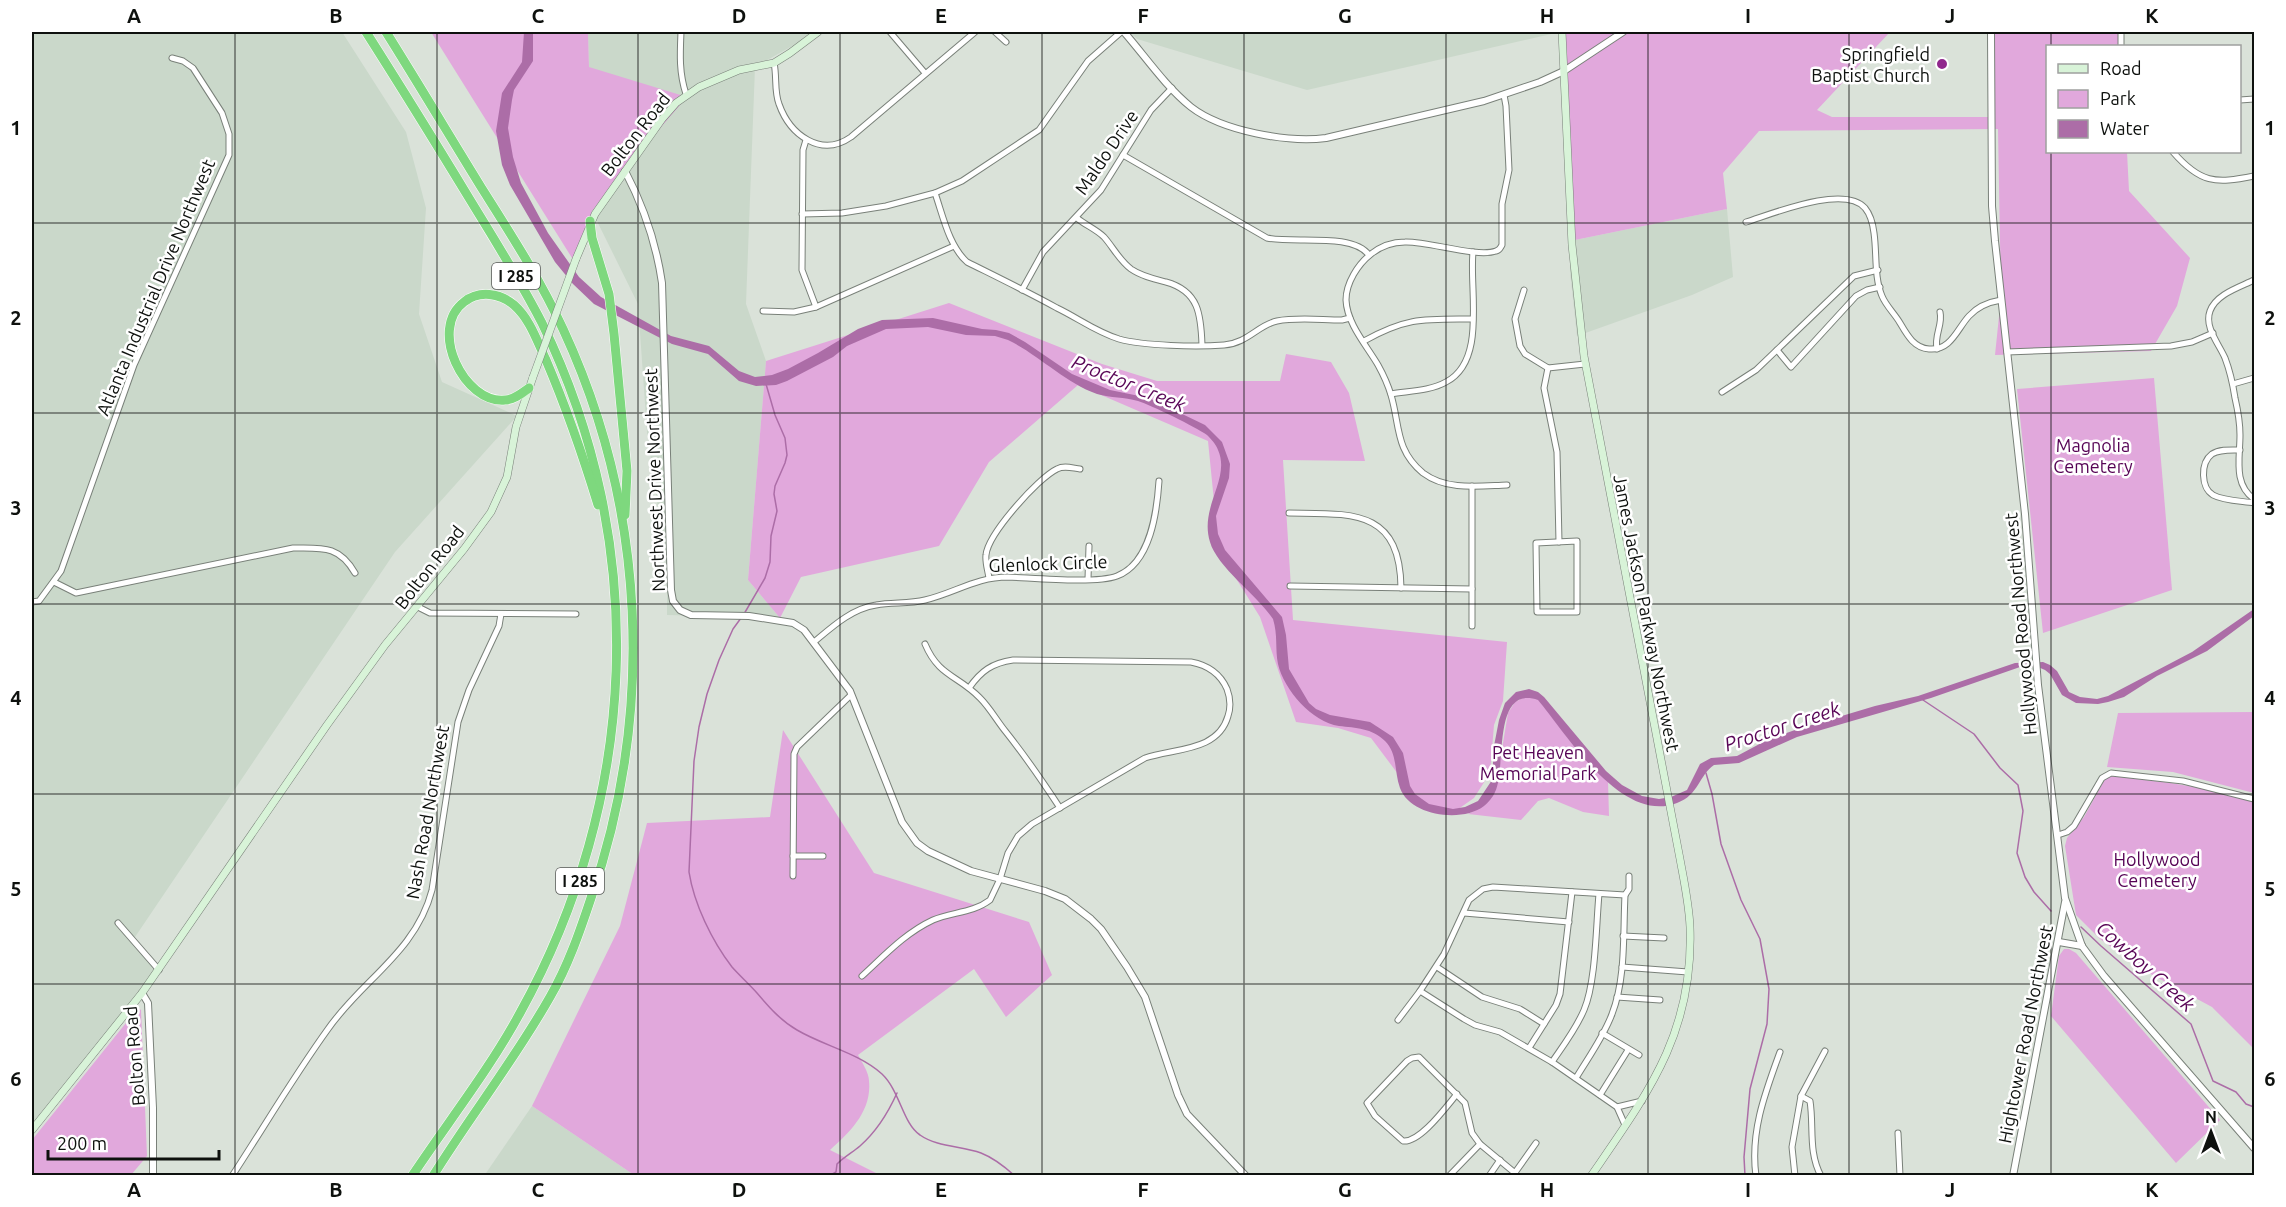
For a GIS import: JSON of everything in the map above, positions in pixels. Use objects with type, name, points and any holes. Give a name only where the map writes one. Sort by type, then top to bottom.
[{"type":"highway","name":"I 285","points":[[366,32],[506,258],[543,326],[585,432],[601,495],[610,544],[616,610],[615,704],[601,805],[585,864],[561,931],[520,1014],[412,1176]]},
{"type":"highway","name":"I 285","points":[[386,32],[527,261],[563,329],[594,406],[602,433],[624,526],[633,611],[633,688],[625,763],[605,855],[577,937],[550,997],[510,1063],[433,1176]]},
{"type":"highway","points":[[590,221],[592,238],[609,294],[614,334],[627,471],[624,526]]},
{"type":"highway","points":[[529,388],[513,398],[495,399],[477,390],[463,375],[452,355],[449,328],[454,313],[464,302],[478,295],[494,295],[513,304],[526,320],[561,394],[610,544]]},
{"type":"main road","name":"Bolton Road","points":[[142,993],[327,725],[385,645],[464,549],[499,498],[507,477],[516,427],[590,221],[662,118],[686,94],[739,70],[774,63],[818,32]]},
{"type":"main road","name":"James Jackson Parkway Northwest","points":[[1562,32],[1572,245],[1585,364],[1671,814],[1690,928],[1688,972],[1681,1014],[1673,1038],[1661,1067],[1642,1101],[1591,1176]]},
{"type":"main road","points":[[32,1130],[142,993]]},
{"type":"street","points":[[681,32],[679,63],[686,94]]},
{"type":"street","points":[[890,32],[925,73]]},
{"type":"street","points":[[774,63],[779,104],[792,125],[806,140],[825,146],[845,141],[975,32]]},
{"type":"street","points":[[995,32],[1006,42]]},
{"type":"street","points":[[802,214],[866,210],[935,193],[962,181],[1030,137],[1047,121],[1088,61],[1122,32],[1191,107],[1214,120],[1270,137],[1297,140],[1326,138],[1504,95],[1564,71],[1623,32]]},
{"type":"street","name":"Hollywood Road Northwest","points":[[1991,32],[1992,206],[2025,514],[2044,728],[2066,898],[2082,946],[2104,976],[2254,1148]]},
{"type":"street","name":"Atlanta Industrial Drive Northwest","points":[[32,602],[39,601],[62,571],[134,365],[229,155],[229,134],[222,113],[193,68],[183,61],[172,58]]},
{"type":"street","name":"Maldo Drive","points":[[1022,290],[1043,252],[1101,190],[1151,110],[1172,87]]},
{"type":"street","points":[[1504,95],[1509,170],[1502,204],[1502,245],[1499,249],[1495,252],[1473,252],[1405,242],[1386,245],[1369,255],[1357,268],[1348,287],[1346,303],[1350,318],[1379,367],[1391,394],[1399,439],[1413,463],[1425,474],[1439,482],[1472,486],[1507,485]]},
{"type":"street","points":[[806,140],[803,150],[802,270],[816,307]]},
{"type":"street","points":[[2174,153],[2187,165],[2211,180],[2221,182],[2254,176]]},
{"type":"street","points":[[1124,155],[1267,238],[1282,242],[1346,242],[1361,246],[1369,255]]},
{"type":"street","name":"Northwest Drive Northwest","points":[[625,171],[654,237],[662,283],[673,601],[681,610],[691,615],[749,616],[792,623],[804,630],[841,677],[851,695],[907,832],[928,852],[971,871],[1045,891],[1065,899],[1085,913],[1101,929],[1145,997],[1178,1095],[1187,1114],[1246,1176]]},
{"type":"street","points":[[935,193],[954,246],[967,262],[1116,338],[1143,344],[1224,345],[1238,342],[1267,324],[1278,321],[1350,318]]},
{"type":"street","points":[[1746,222],[1820,199],[1858,202],[1866,208],[1871,221],[1883,298],[1912,342],[1919,347],[1937,349],[1947,345],[1969,316],[1989,303],[2001,300]]},
{"type":"street","points":[[1077,218],[1102,235],[1119,258],[1132,269],[1147,277],[1175,285],[1189,295],[1200,314],[1202,345]]},
{"type":"street","points":[[763,311],[794,312],[816,307],[954,246]]},
{"type":"street","points":[[1391,394],[1437,386],[1456,375],[1465,365],[1471,352],[1473,252]]},
{"type":"street","points":[[1722,392],[1756,370],[1854,276],[1878,270]]},
{"type":"street","points":[[2254,280],[2215,301],[2208,317],[2212,333],[2225,359],[2233,384],[2239,418],[2238,471],[2241,484],[2254,501]]},
{"type":"street","points":[[1777,350],[1791,367],[1856,296],[1880,287]]},
{"type":"street","points":[[1524,290],[1515,319],[1520,346],[1529,358],[1548,368],[1585,364]]},
{"type":"street","points":[[1937,349],[1936,338],[1941,321],[1940,312]]},
{"type":"street","points":[[1364,341],[1389,327],[1409,321],[1472,319]]},
{"type":"street","points":[[2007,352],[2171,346],[2192,342],[2212,333]]},
{"type":"street","points":[[1548,368],[1544,388],[1557,452],[1559,542]]},
{"type":"street","points":[[2233,384],[2254,378]]},
{"type":"street","points":[[2240,450],[2219,451],[2210,456],[2205,466],[2205,486],[2216,497],[2254,501]]},
{"type":"street","points":[[989,578],[986,555],[997,529],[1055,470],[1063,467],[1080,469]]},
{"type":"street","name":"Glenlock Circle","points":[[814,642],[849,615],[866,607],[927,600],[989,578],[1088,579],[1118,576],[1128,570],[1138,558],[1154,526],[1159,481]]},
{"type":"street","points":[[1472,486],[1472,626]]},
{"type":"street","points":[[1289,513],[1348,514],[1374,523],[1387,535],[1396,550],[1401,566],[1401,588]]},
{"type":"street","points":[[1577,541],[1577,612],[1537,612],[1536,543],[1559,542],[1577,541]]},
{"type":"street","points":[[1088,579],[1089,546]]},
{"type":"street","points":[[54,582],[76,593],[293,548],[316,548],[337,552],[347,560],[355,573]]},
{"type":"street","points":[[1290,586],[1472,589]]},
{"type":"street","points":[[418,607],[430,613],[576,614]]},
{"type":"street","name":"Nash Road Northwest","points":[[232,1176],[328,1028],[354,997],[399,953],[424,912],[432,890],[458,723],[469,690],[499,626],[501,614]]},
{"type":"street","points":[[925,644],[940,669],[981,699],[1026,758],[1060,808]]},
{"type":"street","points":[[862,976],[908,934],[930,921],[984,905],[990,900],[1000,879],[1008,853],[1018,836],[1032,824],[1145,758],[1164,752],[1200,746],[1214,738],[1225,726],[1230,709],[1228,693],[1221,679],[1208,667],[1191,662],[1013,660],[1000,662],[987,668],[977,676],[969,688]]},
{"type":"street","points":[[792,876],[794,754],[797,747],[851,695]]},
{"type":"street","points":[[2058,835],[2074,826],[2102,778],[2111,773],[2183,781],[2254,799]]},
{"type":"street","points":[[793,856],[823,856]]},
{"type":"street","points":[[1576,1078],[1612,1016],[1617,997],[1622,967],[1625,896],[1629,889],[1629,876]]},
{"type":"street","points":[[1398,1020],[1437,967],[1473,895],[1483,889],[1493,887],[1625,896]]},
{"type":"street","points":[[1529,1048],[1556,1005],[1560,994],[1572,892]]},
{"type":"street","points":[[1552,1062],[1569,1038],[1584,1010],[1590,988],[1599,894]]},
{"type":"street","name":"Hightower Road Northwest","points":[[2013,1176],[2066,898]]},
{"type":"street","points":[[1464,913],[1569,922]]},
{"type":"street","points":[[118,923],[159,970]]},
{"type":"street","points":[[1623,936],[1664,938]]},
{"type":"street","points":[[2059,942],[2082,946]]},
{"type":"street","points":[[1437,967],[1476,993],[1520,1009],[1544,1024]]},
{"type":"street","points":[[1622,967],[1688,972]]},
{"type":"street","points":[[1420,991],[1475,1025],[1500,1032],[1552,1062],[1617,1107],[1625,1125]]},
{"type":"street","name":"Bolton Road","points":[[142,993],[148,1003],[153,1108],[153,1176]]},
{"type":"street","points":[[1617,997],[1660,1000]]},
{"type":"street","points":[[1602,1033],[1639,1055]]},
{"type":"street","points":[[1600,1095],[1628,1050]]},
{"type":"street","points":[[1795,1176],[1792,1147],[1801,1096],[1825,1051]]},
{"type":"street","points":[[1756,1176],[1755,1137],[1758,1116],[1780,1052]]},
{"type":"street","points":[[1457,1094],[1420,1135],[1409,1142],[1403,1141],[1375,1116],[1367,1103],[1412,1058],[1419,1057],[1457,1094],[1465,1102],[1472,1133],[1480,1144],[1514,1174],[1536,1143]]},
{"type":"street","points":[[1801,1096],[1810,1101],[1811,1143],[1816,1167],[1821,1176]]},
{"type":"street","points":[[1617,1107],[1642,1101]]},
{"type":"street","points":[[1898,1133],[1900,1176]]},
{"type":"street","points":[[1449,1176],[1480,1144]]},
{"type":"street","points":[[1489,1176],[1500,1160]]},
{"type":"shaded area","points":[[32,32],[342,32],[406,132],[426,208],[419,314],[442,382],[517,416],[395,552],[133,940],[158,972],[32,1129]]},
{"type":"shaded area","points":[[588,32],[817,32],[755,67],[746,304],[766,361],[748,580],[780,618],[667,615],[667,570],[647,432],[638,304],[592,211],[630,163],[589,67]]},
{"type":"shaded area","points":[[1130,32],[1560,32],[1307,90],[1137,39]]},
{"type":"shaded area","points":[[1727,209],[1733,277],[1692,295],[1577,336],[1570,272],[1570,241]]},
{"type":"shaded area","points":[[532,1106],[634,1175],[484,1176]]},
{"type":"green space","points":[[431,32],[588,32],[589,67],[687,97],[592,211],[577,266]]},
{"type":"green space","points":[[1560,32],[1890,32],[1817,110],[1832,117],[1989,117],[1988,32],[2122,32],[2123,45],[2046,45],[2046,153],[2127,153],[2129,191],[2190,258],[2177,306],[2151,351],[1995,355],[2001,297],[1998,129],[1759,131],[1723,173],[1727,209],[1570,241]]},
{"type":"green space","points":[[949,303],[1102,364],[1157,381],[1280,381],[1286,354],[1331,362],[1349,393],[1365,461],[1283,460],[1293,620],[1507,642],[1503,701],[1494,725],[1490,773],[1474,798],[1454,812],[1419,802],[1371,738],[1338,728],[1296,722],[1260,617],[1219,551],[1208,441],[1078,385],[989,462],[939,546],[801,577],[780,618],[748,580],[766,361]]},
{"type":"green space","name":"Magnolia Cemetery","points":[[2154,378],[2172,590],[2043,633],[2017,389]]},
{"type":"green space","name":"Pet Heaven Memorial Park","points":[[1525,697],[1538,699],[1579,752],[1608,781],[1609,816],[1583,812],[1549,798],[1538,801],[1521,820],[1468,814],[1485,805],[1501,755],[1508,713],[1515,702]]},
{"type":"green space","points":[[2254,712],[2254,793],[2173,772],[2107,767],[2118,713]]},
{"type":"green space","points":[[783,730],[874,873],[1029,922],[1052,975],[1006,1017],[974,969],[858,1055],[869,1078],[867,1102],[852,1128],[830,1150],[876,1173],[874,1175],[634,1175],[532,1106],[620,926],[647,823],[770,817]]},
{"type":"green space","name":"Hollywood Cemetery","points":[[2111,776],[2205,789],[2254,802],[2254,1049],[2212,1007],[2145,971],[2100,939],[2076,915],[2065,846],[2067,838],[2084,817],[2105,779]]},
{"type":"green space","points":[[2064,949],[2076,953],[2220,1120],[2176,1163],[2051,1016],[2059,956]]},
{"type":"green space","points":[[138,1008],[141,1010],[147,1156],[131,1175],[32,1175],[32,1140]]},
{"type":"water","points":[[524,32],[533,32],[533,61],[514,90],[508,128],[513,157],[521,183],[548,233],[579,277],[601,297],[671,336],[709,346],[739,371],[755,377],[772,375],[788,369],[858,329],[882,320],[933,318],[996,330],[1009,333],[1025,342],[1072,374],[1110,390],[1149,398],[1205,425],[1222,442],[1230,464],[1229,478],[1216,516],[1218,534],[1225,550],[1282,617],[1289,669],[1309,703],[1330,715],[1370,722],[1393,737],[1403,753],[1410,786],[1415,794],[1429,804],[1453,809],[1478,801],[1492,780],[1494,746],[1505,703],[1516,692],[1529,689],[1544,697],[1606,771],[1622,785],[1642,796],[1659,799],[1687,790],[1700,764],[1711,758],[1737,756],[1767,740],[1795,730],[1875,706],[1918,696],[2015,663],[2043,662],[2050,665],[2057,671],[2069,692],[2080,697],[2097,699],[2108,696],[2192,652],[2254,609],[2254,616],[2207,651],[2157,676],[2124,697],[2098,704],[2076,703],[2062,695],[2050,674],[2045,670],[2038,667],[2020,667],[1931,698],[1797,737],[1739,763],[1714,765],[1690,795],[1677,803],[1656,806],[1636,801],[1616,789],[1580,753],[1538,700],[1523,698],[1513,704],[1507,716],[1503,731],[1498,781],[1489,802],[1474,811],[1463,814],[1438,814],[1425,810],[1406,798],[1400,788],[1394,757],[1385,741],[1369,731],[1339,726],[1319,718],[1301,703],[1286,684],[1278,664],[1273,619],[1229,571],[1214,552],[1210,542],[1208,517],[1221,472],[1221,461],[1215,444],[1201,431],[1144,403],[1097,394],[1085,389],[1019,346],[995,336],[966,335],[928,327],[886,329],[847,346],[833,357],[787,381],[776,385],[756,386],[739,381],[708,354],[672,344],[594,304],[555,262],[510,185],[502,165],[496,131],[502,93],[522,62]]},
{"type":"waterway","points":[[744,614],[765,578],[770,562],[771,536],[777,511],[775,486],[787,455],[785,438],[766,384]]},
{"type":"waterway","points":[[741,618],[733,629],[719,660],[707,694],[694,761],[689,872],[695,897],[705,922],[732,967],[780,1018],[807,1036],[852,1055],[882,1074],[893,1089],[909,1123],[920,1135],[934,1142],[986,1155],[1015,1176]]},
{"type":"waterway","name":"Cowboy Creek","points":[[1923,700],[1974,734],[2000,768],[2018,785],[2023,811],[2017,853],[2025,877],[2034,892],[2051,911]]},
{"type":"waterway","points":[[1706,773],[1721,844],[1741,900],[1760,939],[1769,989],[1767,1024],[1750,1089],[1744,1157],[1745,1176]]},
{"type":"waterway","name":"Cowboy Creek","points":[[2081,927],[2191,1024],[2213,1081],[2236,1092],[2246,1104],[2254,1107]]},
{"type":"waterway","points":[[829,1176],[836,1172],[837,1164],[860,1146],[877,1128],[897,1093]]},
{"type":"place","name":"Springfield Baptist Church","points":[[1942,64]]},
{"type":"water label","name":"Proctor Creek","points":[[1129,383]]},
{"type":"water label","name":"Proctor Creek","points":[[1782,726]]}]
